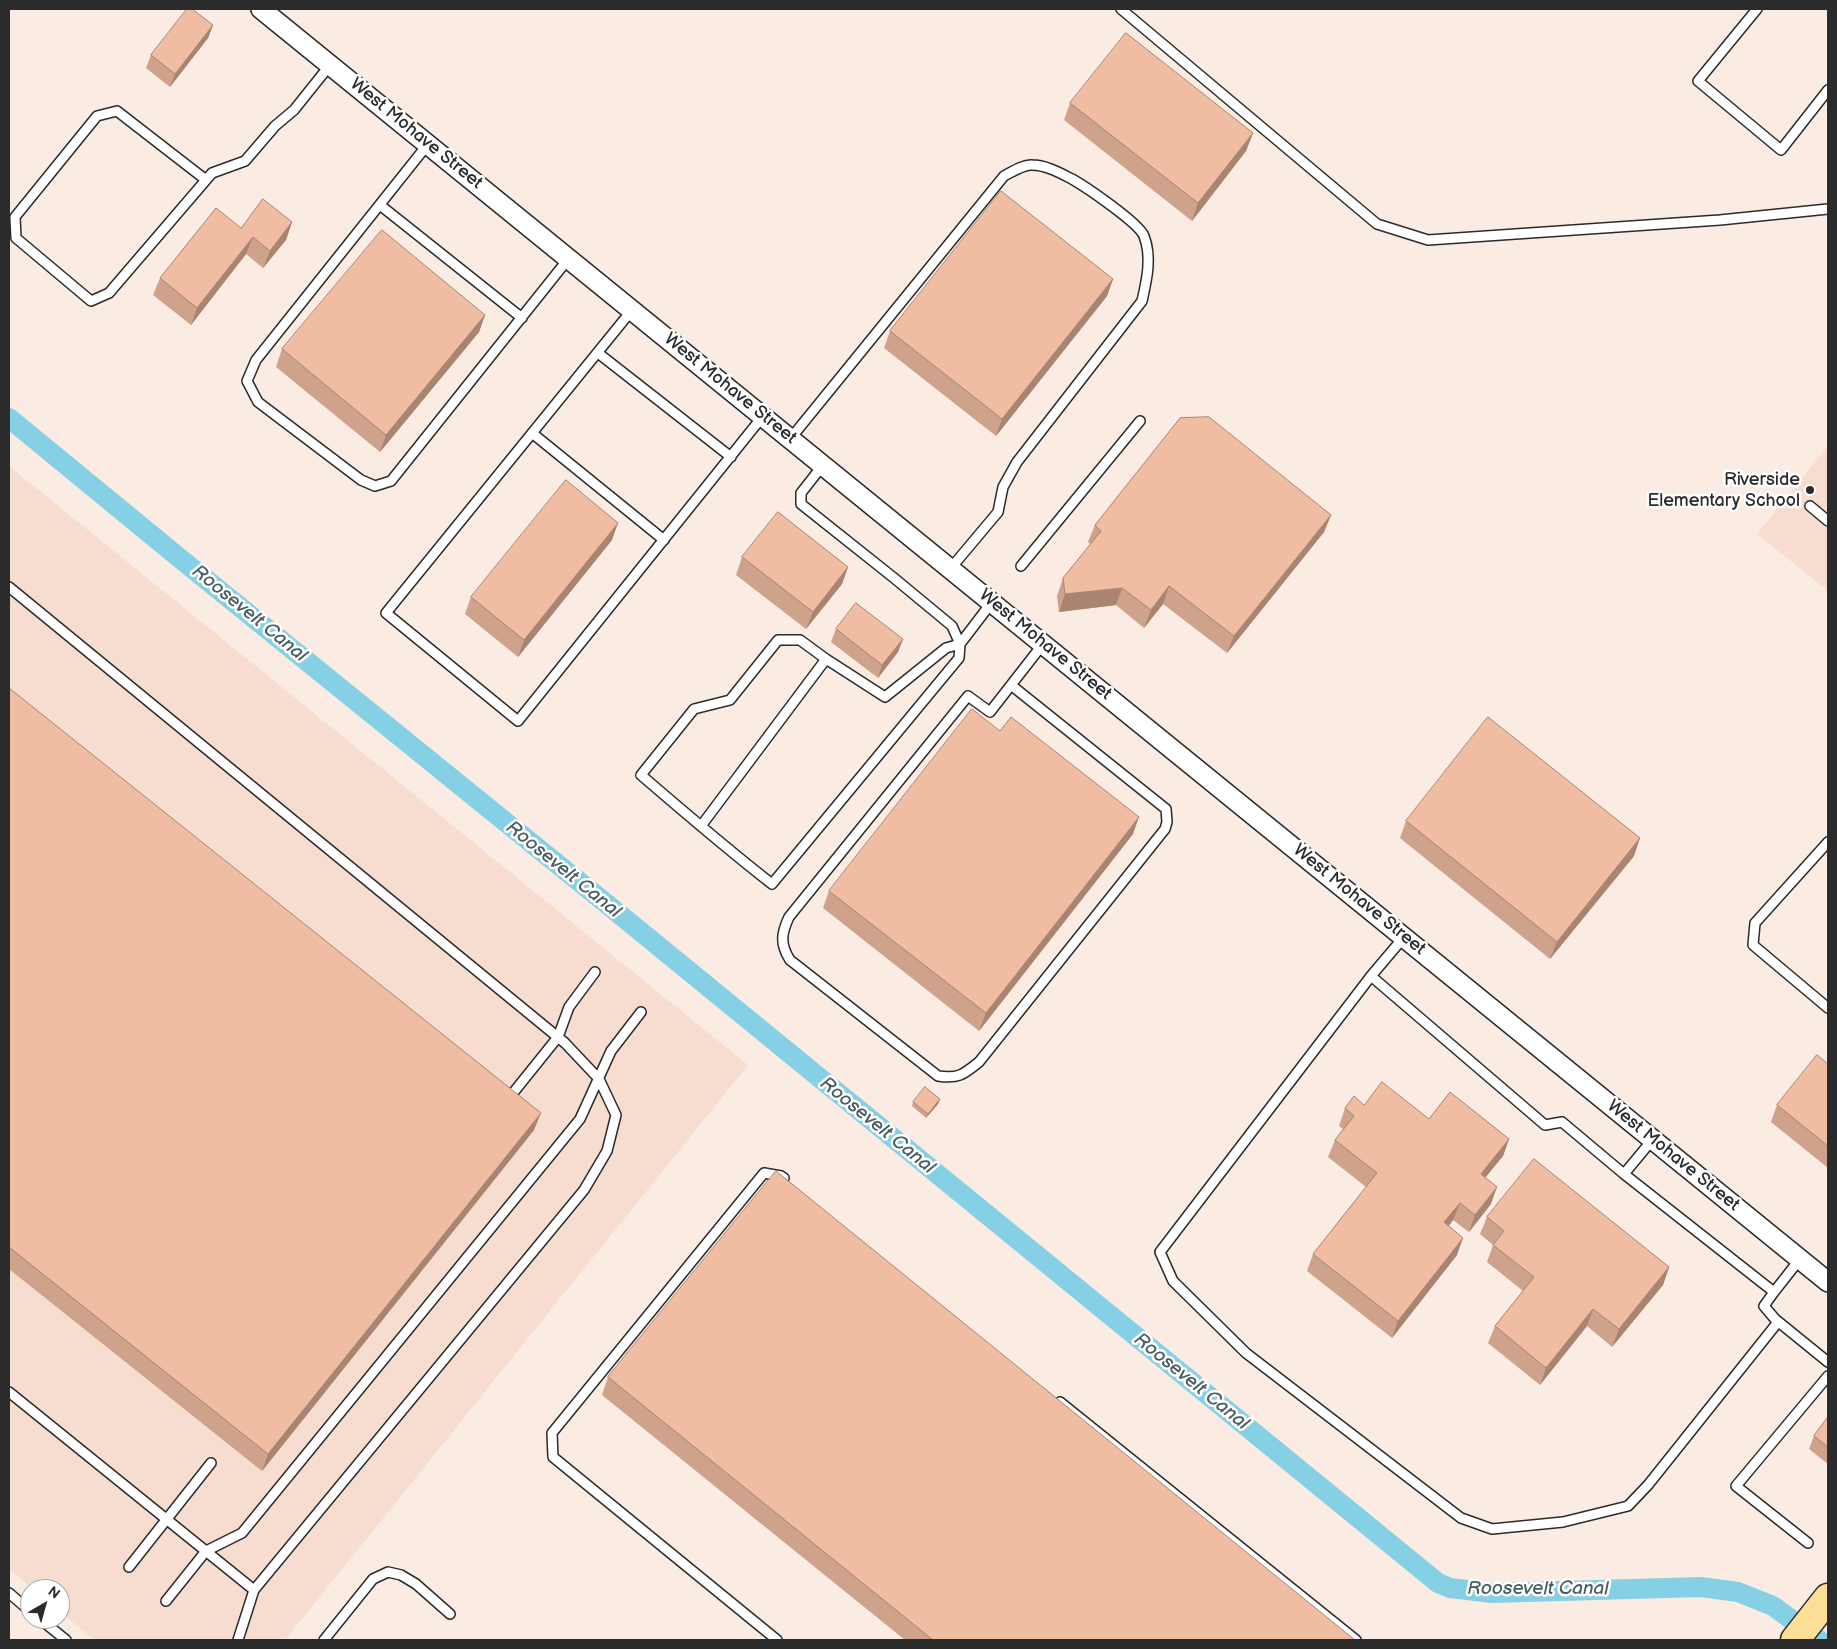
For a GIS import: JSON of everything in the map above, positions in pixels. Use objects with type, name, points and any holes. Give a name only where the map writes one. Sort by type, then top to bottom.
[{"type":"main road","points":[[1795,1640],[1827,1600]]},
{"type":"street","name":"West Mohave Street","points":[[261,9],[1828,1282]]},
{"type":"lane","points":[[1121,9],[1377,224],[1428,240],[1720,220],[1828,209]]},
{"type":"lane","points":[[1757,9],[1698,81],[1781,150],[1828,90]]},
{"type":"lane","points":[[206,180],[117,111],[97,116],[14,217],[16,238],[91,301],[109,293],[206,180],[212,173],[245,161],[275,126],[294,110],[330,65]]},
{"type":"lane","points":[[428,144],[256,360],[247,381],[258,402],[361,480],[375,486],[391,481],[569,258]]},
{"type":"lane","points":[[791,438],[1004,176],[1031,164],[1052,169],[1074,180],[1128,218],[1143,234],[1149,256],[1147,280],[1142,301],[1017,462],[1003,487],[998,512],[951,568]]},
{"type":"lane","points":[[380,205],[522,318]]},
{"type":"lane","points":[[632,310],[386,613],[518,721],[763,416]]},
{"type":"lane","points":[[598,353],[730,457]]},
{"type":"lane","points":[[1021,566],[1140,421]]},
{"type":"lane","points":[[532,433],[664,540]]},
{"type":"lane","points":[[823,464],[801,493],[801,504],[952,626],[960,644],[959,658],[772,884],[641,775],[694,709],[730,700],[778,640],[800,640],[885,697],[946,648],[960,644],[992,602]]},
{"type":"lane","points":[[1810,506],[1828,521]]},
{"type":"lane","points":[[9,587],[558,1037],[599,1079],[616,1115],[607,1151],[584,1190],[254,1590],[238,1640]]},
{"type":"lane","points":[[1011,685],[1166,810],[1167,822],[1165,829],[979,1062],[964,1074],[952,1078],[938,1076],[790,960],[783,949],[782,937],[784,927],[789,916],[968,696],[990,712],[1011,685],[1044,644]]},
{"type":"lane","points":[[701,826],[826,659]]},
{"type":"lane","points":[[1828,842],[1755,923],[1753,945],[1828,1008]]},
{"type":"lane","points":[[1404,937],[1371,976],[1160,1252],[1173,1281],[1246,1353],[1461,1518],[1492,1530],[1563,1522],[1628,1506],[1648,1485],[1778,1322]]},
{"type":"lane","points":[[513,1093],[558,1037],[568,1007],[595,972]]},
{"type":"lane","points":[[1371,976],[1544,1124],[1562,1122],[1624,1174],[1774,1292]]},
{"type":"lane","points":[[166,1601],[206,1551],[242,1533],[580,1119],[611,1051],[642,1012]]},
{"type":"lane","points":[[1624,1174],[1653,1140]]},
{"type":"lane","points":[[777,1640],[553,1457],[552,1433],[764,1173],[780,1176],[788,1182]]},
{"type":"lane","points":[[1800,1259],[1764,1306],[1778,1322],[1828,1362]]},
{"type":"lane","points":[[1808,1543],[1736,1486],[1828,1376]]},
{"type":"lane","points":[[9,1392],[254,1590]]},
{"type":"lane","points":[[1053,1396],[1356,1640]]},
{"type":"lane","points":[[129,1567],[211,1464]]},
{"type":"lane","points":[[324,1640],[372,1579],[388,1572],[401,1575],[416,1584],[450,1614]]},
{"type":"lane","points":[[9,1593],[20,1602]]},
{"type":"lane","points":[[52,1629],[66,1640]]},
{"type":"shaded area","name":"Riverside Elementary School","points":[[1828,446],[1828,591],[1757,534]]},
{"type":"shaded area","points":[[9,466],[748,1065],[285,1640],[95,1640],[70,1620],[70,1579],[21,1579],[9,1569]]},
{"type":"building","points":[[187,9],[192,9],[213,25],[175,74],[151,55]]},
{"type":"building","points":[[1126,33],[1253,133],[1198,203],[1070,103]]},
{"type":"building","points":[[1001,191],[1113,279],[1002,419],[890,331]]},
{"type":"building","points":[[263,199],[292,222],[270,251],[253,237],[197,308],[160,278],[216,208],[241,228]]},
{"type":"building","points":[[382,230],[485,315],[386,435],[282,349]]},
{"type":"building","points":[[1209,417],[1331,515],[1234,636],[1169,586],[1151,610],[1122,588],[1065,594],[1063,578],[1101,531],[1095,525],[1180,418]]},
{"type":"building","points":[[566,480],[618,523],[524,640],[471,597]]},
{"type":"building","points":[[778,512],[848,567],[813,612],[742,557]]},
{"type":"building","points":[[856,603],[903,639],[882,665],[836,629]]},
{"type":"building","points":[[9,688],[541,1113],[268,1454],[9,1247]]},
{"type":"building","points":[[972,709],[1000,731],[1011,717],[1139,817],[986,1013],[829,891]]},
{"type":"building","points":[[1488,717],[1640,838],[1557,942],[1406,821]]},
{"type":"building","points":[[1817,1055],[1828,1064],[1828,1146],[1777,1105]]},
{"type":"building","points":[[1382,1082],[1429,1119],[1450,1092],[1509,1139],[1481,1174],[1497,1187],[1475,1215],[1460,1203],[1444,1222],[1463,1238],[1398,1321],[1313,1254],[1377,1173],[1335,1140],[1354,1116],[1345,1108],[1354,1096],[1364,1105]]},
{"type":"building","points":[[925,1087],[940,1099],[928,1114],[913,1102]]},
{"type":"building","points":[[1534,1159],[1669,1267],[1619,1329],[1593,1309],[1546,1368],[1495,1326],[1534,1277],[1493,1245],[1504,1231],[1487,1217]]},
{"type":"building","points":[[776,1171],[1355,1640],[933,1640],[608,1377]]},
{"type":"building","points":[[1828,1417],[1828,1447],[1814,1436]]},
{"type":"waterway","name":"Roosevelt Canal","points":[[9,418],[1438,1583],[1450,1588],[1492,1593],[1701,1587],[1738,1592],[1773,1606],[1819,1640]]},
{"type":"place","name":"Riverside Elementary School","points":[[1810,490]]}]
